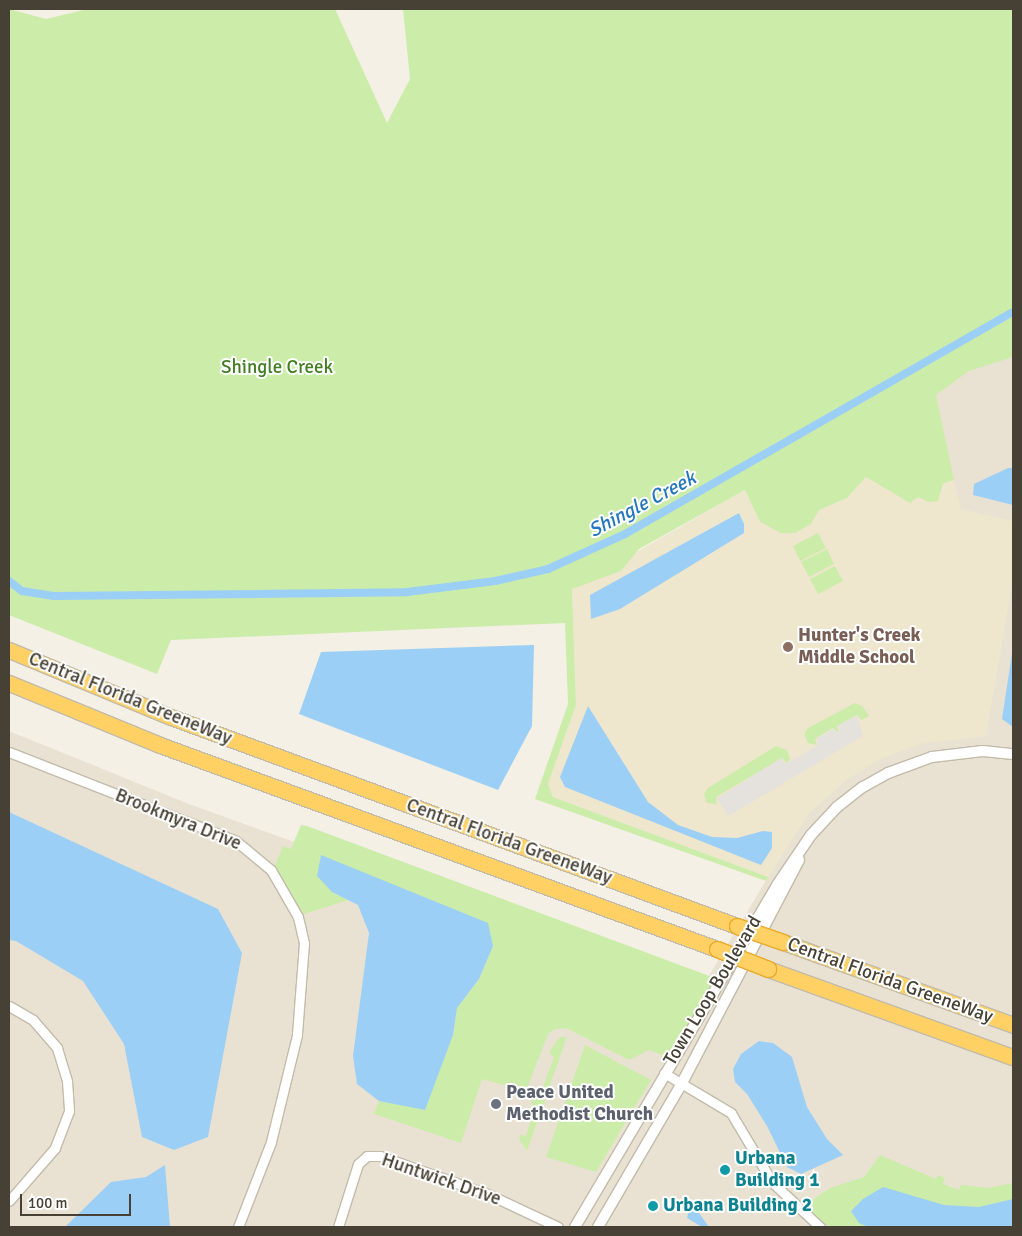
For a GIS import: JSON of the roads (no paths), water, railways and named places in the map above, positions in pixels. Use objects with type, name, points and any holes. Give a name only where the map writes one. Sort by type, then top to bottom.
[{"type":"highway","name":"Central Florida GreeneWay","points":[[9,650],[171,717],[737,926],[1013,1025]]},
{"type":"highway","name":"Central Florida GreeneWay","points":[[9,683],[160,745],[768,969],[1013,1057]]},
{"type":"street","name":"Town Loop Boulevard","points":[[575,1227],[664,1073],[790,863],[811,834],[837,807],[863,787],[888,773],[940,756],[983,751],[1013,754]]},
{"type":"street","name":"Brookmyra Drive","points":[[9,752],[236,841],[271,870],[298,917],[304,943],[297,1035],[271,1142],[238,1227]]},
{"type":"street","name":"Town Loop Boulevard","points":[[598,1227],[682,1083],[780,900],[811,834]]},
{"type":"street","points":[[9,1006],[33,1020],[57,1048],[67,1081],[69,1112],[54,1148],[9,1201]]},
{"type":"street","points":[[664,1073],[731,1113],[772,1182],[820,1227]]},
{"type":"street","name":"Huntwick Drive","points":[[338,1227],[358,1164],[367,1156],[380,1156],[490,1195],[558,1227]]},
{"type":"water","points":[[1008,468],[1013,468],[1013,505],[973,495],[974,484]]},
{"type":"water","points":[[739,513],[744,524],[744,533],[620,609],[591,619],[590,595]]},
{"type":"water","points":[[534,645],[532,726],[498,790],[299,714],[321,652]]},
{"type":"water","points":[[1013,647],[1013,727],[1002,719]]},
{"type":"water","points":[[588,706],[648,802],[678,825],[712,837],[737,838],[763,831],[772,832],[772,848],[761,865],[565,787],[560,777]]},
{"type":"water","points":[[9,812],[218,909],[242,953],[208,1137],[174,1150],[142,1137],[124,1044],[83,981],[16,941],[9,940]]},
{"type":"water","points":[[321,855],[488,923],[493,946],[479,979],[457,1008],[453,1035],[425,1110],[379,1101],[357,1084],[353,1056],[369,933],[358,905],[332,892],[317,876]]},
{"type":"water","points":[[759,1041],[773,1043],[792,1057],[807,1107],[827,1139],[843,1155],[801,1174],[787,1167],[767,1126],[747,1094],[735,1082],[733,1069],[741,1054]]},
{"type":"water","points":[[165,1165],[170,1227],[65,1227],[111,1182],[146,1177]]},
{"type":"water","points":[[883,1187],[944,1205],[979,1207],[1013,1199],[1013,1227],[868,1227],[859,1223],[851,1211],[863,1199]]},
{"type":"water","points":[[695,1207],[709,1227],[702,1227],[687,1218],[689,1210]]},
{"type":"waterway","name":"Shingle Creek","points":[[9,581],[22,591],[54,596],[407,592],[495,581],[548,569],[625,534],[1013,312]]},
{"type":"place","name":"Hunter's Creek Middle School","points":[[788,647]]},
{"type":"place","name":"Peace United Methodist Church","points":[[496,1104]]},
{"type":"place","name":"Urbana Building 1","points":[[725,1170]]},
{"type":"place","name":"Urbana Building 2","points":[[653,1206]]}]
